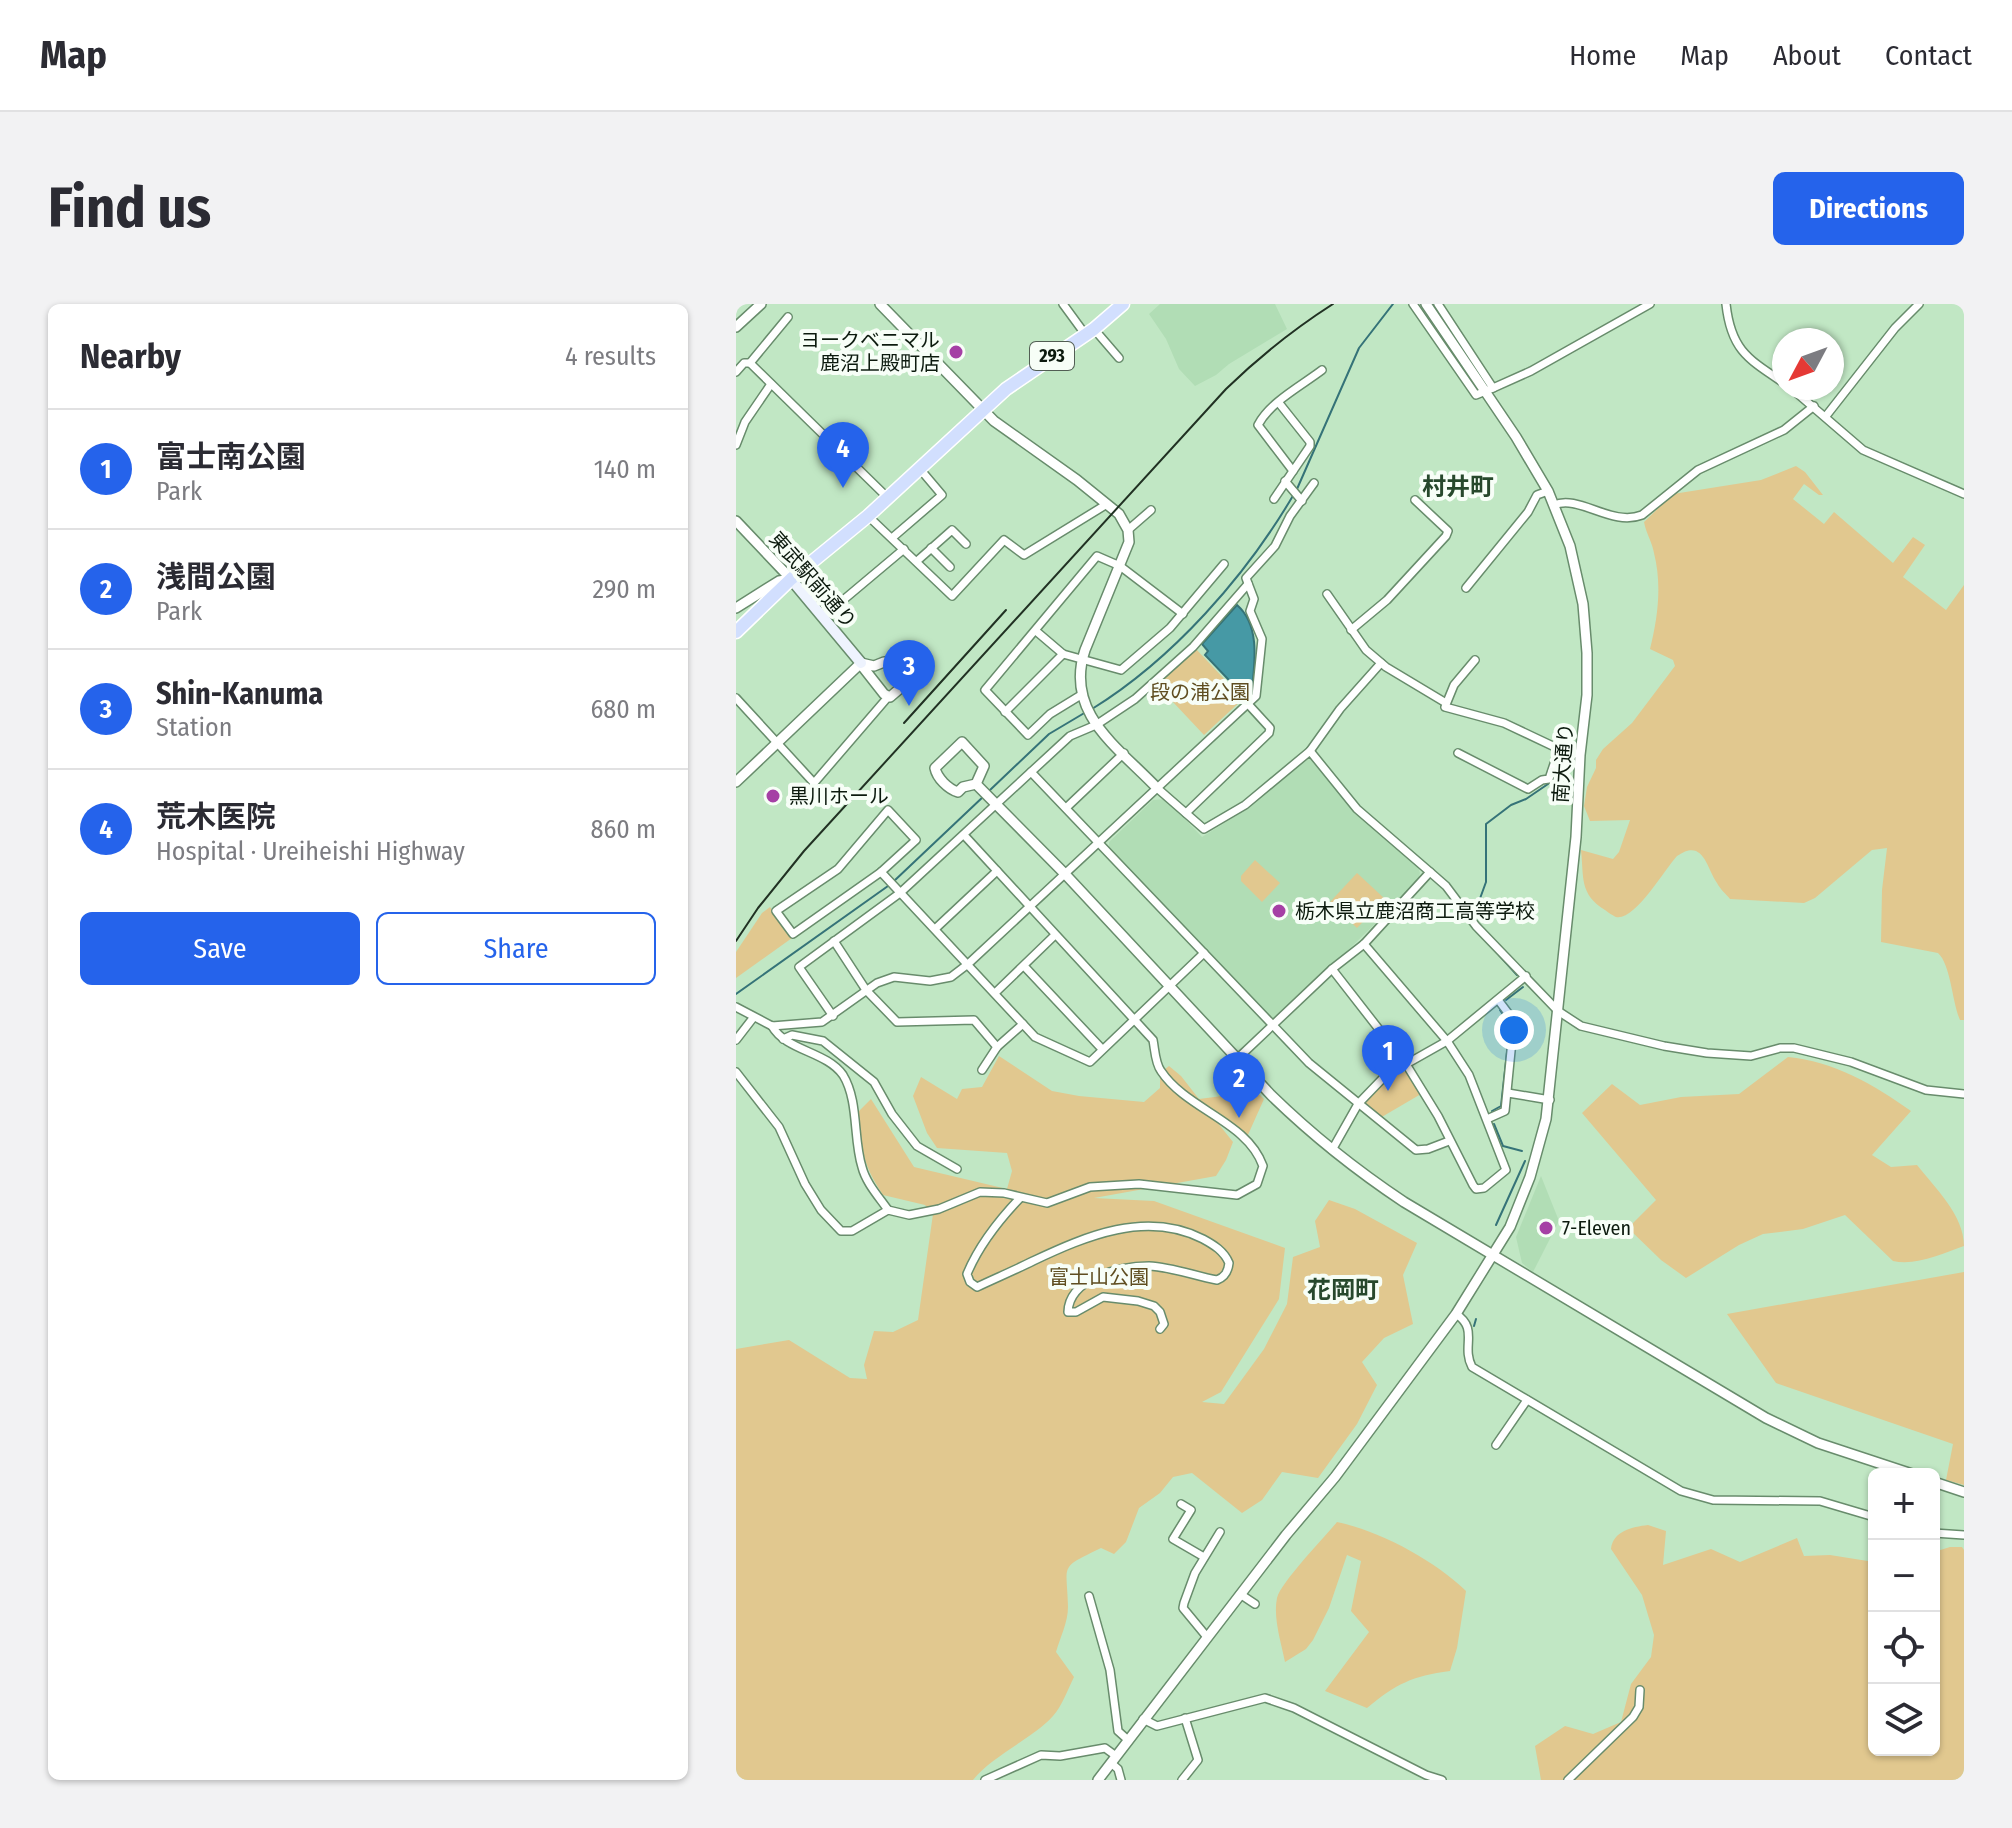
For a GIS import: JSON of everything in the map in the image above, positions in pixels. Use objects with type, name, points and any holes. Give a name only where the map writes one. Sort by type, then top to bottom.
[{"type":"highway","name":"293","points":[[736,632],[791,579],[868,516],[1017,381],[1123,304]]},
{"type":"main road","name":"東武駅前通り","points":[[791,579],[861,663]]},
{"type":"street","points":[[736,327],[761,304]]},
{"type":"street","points":[[880,304],[983,410],[1107,504],[1122,519],[1128,530],[1129,542],[1082,659],[1079,674],[1082,699],[1094,721],[1124,753],[1157,788],[1204,829],[1245,805],[1310,751],[1340,709],[1381,663]]},
{"type":"street","points":[[1063,304],[1119,358]]},
{"type":"street","points":[[1413,304],[1476,395],[1531,371],[1650,304]]},
{"type":"street","name":"南大通り","points":[[1098,1780],[1240,1594],[1335,1477],[1456,1314],[1510,1227],[1525,1192],[1550,1100],[1576,837],[1587,667],[1583,604],[1570,546],[1548,491],[1488,389],[1426,304]]},
{"type":"street","points":[[1438,304],[1488,389]]},
{"type":"street","points":[[1726,304],[1731,333],[1742,352],[1772,374]]},
{"type":"street","points":[[1826,416],[1895,328],[1919,304]]},
{"type":"street","points":[[750,363],[788,317]]},
{"type":"street","points":[[736,372],[744,363],[750,363],[888,498]]},
{"type":"street","points":[[1293,471],[1258,425],[1279,403],[1322,370]]},
{"type":"street","points":[[736,445],[745,422],[771,384]]},
{"type":"street","points":[[1806,400],[1863,450],[1964,494]]},
{"type":"street","points":[[1274,499],[1310,442],[1279,403]]},
{"type":"street","points":[[1554,505],[1564,502],[1616,518],[1642,515],[1698,470],[1784,430],[1814,406]]},
{"type":"street","points":[[892,538],[942,495],[920,469]]},
{"type":"street","points":[[1286,482],[1301,499]]},
{"type":"street","points":[[736,1007],[772,1026],[822,1022],[866,990],[894,977],[930,981],[951,977],[968,964],[1256,696],[1263,645],[1250,611],[1254,599],[1246,578],[1275,546],[1290,516],[1314,483]]},
{"type":"street","points":[[1466,588],[1528,512],[1537,495],[1548,491]]},
{"type":"street","points":[[1351,630],[1398,589],[1446,536],[1448,531],[1415,500]]},
{"type":"street","points":[[868,516],[952,596],[1004,540],[1024,555],[1107,504]]},
{"type":"street","points":[[1128,530],[1151,510]]},
{"type":"street","name":"東武駅前通り","points":[[736,521],[791,579]]},
{"type":"street","points":[[917,561],[952,530],[966,544]]},
{"type":"street","points":[[931,548],[950,567]]},
{"type":"street","points":[[823,617],[904,549]]},
{"type":"street","points":[[1082,699],[1050,714],[1028,735],[985,690],[1097,556],[1120,566],[1183,614]]},
{"type":"street","points":[[1036,631],[1063,654],[1121,670],[1183,614],[1224,564]]},
{"type":"street","points":[[736,608],[779,581],[791,579]]},
{"type":"street","points":[[833,1016],[799,967],[900,893],[1070,736],[1135,699],[1193,647],[1248,584]]},
{"type":"street","points":[[1327,594],[1366,650],[1381,663],[1446,703]]},
{"type":"street","points":[[1005,712],[1063,654]]},
{"type":"street","points":[[1475,660],[1454,685],[1445,707],[1504,723],[1559,749],[1580,755]]},
{"type":"street","points":[[736,698],[814,783],[888,697],[905,683],[905,677],[891,663],[874,666],[861,663]]},
{"type":"street","points":[[861,663],[870,679],[888,697]]},
{"type":"street","points":[[736,782],[861,663]]},
{"type":"street","points":[[870,679],[874,666]]},
{"type":"street","points":[[1186,813],[1271,731],[1248,704]]},
{"type":"street","points":[[956,791],[936,774],[936,764],[962,742],[984,766],[979,787]]},
{"type":"street","points":[[1458,753],[1528,789],[1549,779],[1559,749]]},
{"type":"street","points":[[1310,751],[1357,809],[1446,886],[1476,926],[1558,1011],[1581,1026],[1707,1053],[1751,1056],[1780,1048],[1794,1048],[1851,1062],[1926,1090],[1964,1094]]},
{"type":"street","points":[[1066,808],[1124,753]]},
{"type":"street","points":[[956,791],[979,770],[981,760]]},
{"type":"street","points":[[1031,772],[1309,1063],[1416,1150],[1449,1141]]},
{"type":"street","points":[[956,791],[979,787]]},
{"type":"street","points":[[979,787],[1066,875],[1237,1059],[1300,1123],[1332,1150],[1404,1202],[1766,1418],[1818,1443],[1894,1468]]},
{"type":"street","points":[[888,810],[916,840],[881,872],[793,934],[776,911],[838,869],[888,810]]},
{"type":"street","points":[[772,1026],[777,1035],[843,1075],[854,1111],[860,1164],[888,1210],[909,1215],[939,1209],[980,1192],[1004,1193],[1047,1203],[1090,1187],[1139,1184],[1237,1195],[1257,1184],[1263,1166],[1247,1140],[1169,1081],[1159,1069],[1153,1040],[964,835]]},
{"type":"street","points":[[935,929],[997,871]]},
{"type":"street","points":[[881,872],[1035,1037],[1090,1062],[1204,953]]},
{"type":"street","points":[[1237,1059],[1332,969],[1364,944],[1430,872]]},
{"type":"street","points":[[995,993],[1055,935]]},
{"type":"street","points":[[834,941],[866,990],[897,1022],[974,1020],[997,1047]]},
{"type":"street","points":[[1332,969],[1406,1064],[1473,1185],[1476,1189],[1484,1188],[1506,1170],[1469,1075],[1447,1041],[1364,944]]},
{"type":"street","points":[[1024,966],[1102,1049]]},
{"type":"street","points":[[1332,1150],[1358,1104],[1385,1076],[1447,1041],[1526,976]]},
{"type":"street","points":[[1487,1119],[1505,1111],[1508,1093],[1514,1021],[1499,1001]]},
{"type":"street","points":[[736,1040],[753,1018]]},
{"type":"street","points":[[982,1070],[997,1047],[1023,1024]]},
{"type":"street","points":[[783,1039],[792,1035],[823,1041],[874,1082],[892,1114],[917,1146],[957,1169]]},
{"type":"street","points":[[736,1072],[779,1127],[805,1184],[821,1210],[841,1231],[852,1231],[888,1210]]},
{"type":"street","points":[[1508,1093],[1550,1100]]},
{"type":"street","points":[[1020,1198],[993,1230],[973,1261],[967,1274],[970,1282],[977,1287],[1049,1254],[1126,1227],[1156,1226],[1177,1230],[1218,1248],[1229,1263],[1222,1278],[1217,1280],[1147,1266],[1102,1274],[1084,1284],[1068,1303],[1068,1312],[1076,1312],[1103,1297],[1148,1304],[1160,1312],[1164,1324],[1160,1329]]},
{"type":"street","points":[[1456,1314],[1470,1330],[1467,1352],[1472,1367],[1671,1487],[1713,1500],[1820,1501],[1868,1515]]},
{"type":"street","points":[[1496,1445],[1527,1400]]},
{"type":"street","points":[[1940,1484],[1964,1492]]},
{"type":"street","points":[[1181,1504],[1191,1510],[1173,1539],[1204,1557]]},
{"type":"street","points":[[1207,1637],[1183,1608],[1195,1573],[1220,1532]]},
{"type":"street","points":[[1940,1533],[1964,1535]]},
{"type":"street","points":[[1240,1594],[1255,1604]]},
{"type":"street","points":[[1089,1596],[1110,1670],[1118,1731],[1128,1740]]},
{"type":"street","points":[[1568,1780],[1633,1717],[1639,1707],[1640,1690]]},
{"type":"street","points":[[1143,1719],[1157,1726],[1260,1698],[1274,1699],[1426,1775],[1442,1780]]},
{"type":"street","points":[[1182,1780],[1198,1760],[1185,1718]]},
{"type":"street","points":[[985,1780],[1041,1755],[1091,1753],[1105,1748],[1121,1780]]},
{"type":"shaded area","points":[[1160,304],[1275,304],[1287,329],[1195,386],[1179,369],[1166,339],[1149,314]]},
{"type":"shaded area","name":"栃木県立鹿沼商工高等学校","points":[[1307,758],[1311,758],[1355,811],[1417,864],[1420,873],[1417,883],[1273,1023],[1109,847],[1109,842],[1153,800],[1166,799],[1202,837],[1239,814]]},
{"type":"shaded area","points":[[1541,1176],[1559,1221],[1533,1272],[1522,1263],[1516,1237]]},
{"type":"green space","points":[[1796,466],[1805,472],[1823,495],[1804,484],[1793,499],[1824,524],[1834,512],[1893,563],[1913,537],[1925,545],[1903,577],[1946,610],[1964,585],[1964,1020],[1960,1020],[1946,966],[1938,953],[1881,942],[1887,848],[1872,850],[1815,898],[1804,903],[1730,899],[1718,885],[1703,856],[1693,850],[1677,856],[1649,893],[1624,916],[1615,917],[1597,904],[1584,884],[1581,850],[1613,859],[1619,852],[1630,820],[1590,821],[1584,806],[1596,760],[1603,749],[1632,723],[1675,666],[1673,660],[1650,649],[1657,613],[1658,577],[1644,522],[1673,494],[1761,480]]},
{"type":"green space","name":"段の浦公園","points":[[1196,649],[1243,699],[1204,735],[1157,685]]},
{"type":"green space","points":[[1255,860],[1280,883],[1262,902],[1241,881],[1241,876]]},
{"type":"green space","points":[[1357,873],[1385,899],[1357,928],[1330,902]]},
{"type":"green space","points":[[770,907],[792,938],[736,978],[736,952],[762,913]]},
{"type":"green space","name":"富士山公園","points":[[999,1056],[1052,1091],[1079,1096],[1144,1102],[1160,1088],[1160,1073],[1169,1066],[1199,1099],[1230,1095],[1243,1079],[1264,1099],[1247,1137],[1205,1107],[1233,1142],[1216,1176],[1094,1198],[1154,1201],[1285,1248],[1279,1299],[1221,1392],[1202,1402],[1224,1404],[1264,1349],[1287,1304],[1293,1257],[1320,1247],[1315,1221],[1329,1200],[1355,1209],[1417,1243],[1403,1275],[1413,1324],[1384,1338],[1362,1362],[1377,1385],[1357,1424],[1318,1478],[1282,1472],[1262,1500],[1242,1513],[1192,1473],[1173,1477],[1160,1493],[1139,1508],[1126,1542],[1114,1554],[1101,1548],[1071,1564],[1067,1575],[1067,1618],[1056,1652],[1074,1677],[1053,1716],[973,1780],[736,1780],[736,1349],[789,1340],[850,1378],[867,1379],[864,1365],[874,1331],[893,1332],[918,1320],[933,1214],[925,1205],[883,1195],[864,1156],[858,1112],[871,1099],[914,1167],[1007,1189],[1012,1171],[1007,1153],[937,1148],[927,1133],[913,1096],[921,1077],[957,1099],[962,1089],[982,1087]]},
{"type":"green space","points":[[1788,1057],[1821,1063],[1853,1076],[1911,1111],[1872,1155],[1891,1167],[1917,1165],[1954,1213],[1964,1246],[1920,1261],[1893,1261],[1845,1215],[1803,1229],[1763,1234],[1686,1278],[1661,1260],[1628,1228],[1656,1200],[1582,1113],[1612,1084],[1640,1105],[1681,1097],[1739,1094]]},
{"type":"green space","points":[[1399,1072],[1407,1072],[1421,1094],[1380,1118],[1366,1106],[1365,1101],[1383,1080]]},
{"type":"green space","points":[[1964,1272],[1964,1485],[1946,1480],[1953,1444],[1776,1383],[1727,1314]]},
{"type":"green space","points":[[1337,1522],[1371,1532],[1406,1548],[1466,1591],[1450,1671],[1405,1682],[1367,1708],[1325,1691],[1369,1632],[1351,1611],[1361,1561],[1347,1555],[1329,1608],[1313,1640],[1306,1649],[1285,1662],[1278,1630],[1276,1606],[1280,1591]]},
{"type":"green space","points":[[1648,1525],[1666,1531],[1663,1565],[1711,1549],[1740,1562],[1797,1538],[1804,1556],[1830,1555],[1868,1561],[1868,1756],[1940,1756],[1940,1550],[1962,1547],[1964,1780],[1541,1780],[1535,1746],[1565,1726],[1593,1734],[1621,1722],[1631,1684],[1651,1657],[1654,1635],[1642,1595],[1611,1549],[1615,1538],[1630,1529]]},
{"type":"water","points":[[1237,605],[1249,623],[1254,644],[1252,689],[1243,695],[1205,655],[1208,651],[1202,644]]},
{"type":"waterway","points":[[1297,489],[1359,348],[1393,304]]},
{"type":"waterway","points":[[1092,709],[1151,666],[1205,614],[1254,555],[1294,494]]},
{"type":"waterway","points":[[989,791],[1049,734],[1086,712]]},
{"type":"waterway","points":[[1476,918],[1486,882],[1486,824],[1511,805],[1548,784]]},
{"type":"waterway","points":[[893,882],[985,795]]},
{"type":"waterway","points":[[736,994],[888,886]]},
{"type":"waterway","points":[[1499,955],[1517,975]]},
{"type":"waterway","points":[[1506,1000],[1523,987]]},
{"type":"waterway","points":[[1492,1111],[1501,1106],[1510,1025],[1500,1010]]},
{"type":"waterway","points":[[1494,1124],[1503,1146],[1522,1151]]},
{"type":"waterway","points":[[1496,1225],[1525,1161]]},
{"type":"waterway","points":[[1474,1326],[1476,1319]]},
{"type":"railway","points":[[736,941],[804,851],[1226,389],[1277,344],[1333,304]]},
{"type":"railway","points":[[904,723],[1006,610]]},
{"type":"place","name":"ヨークベニマル 鹿沼上殿町店","points":[[956,352]]},
{"type":"place","name":"荒木医院","points":[[843,488]]},
{"type":"place","name":"Shin-Kanuma","points":[[909,706]]},
{"type":"place","name":"黒川ホール","points":[[773,796]]},
{"type":"place","name":"栃木県立鹿沼商工高等学校","points":[[1279,911]]},
{"type":"place","name":"富士南公園","points":[[1388,1091]]},
{"type":"place","name":"浅間公園","points":[[1239,1118]]},
{"type":"place","name":"7-Eleven","points":[[1546,1228]]},
{"type":"district","name":"村井町","points":[[1458,487]]},
{"type":"district","name":"花岡町","points":[[1343,1290]]}]
